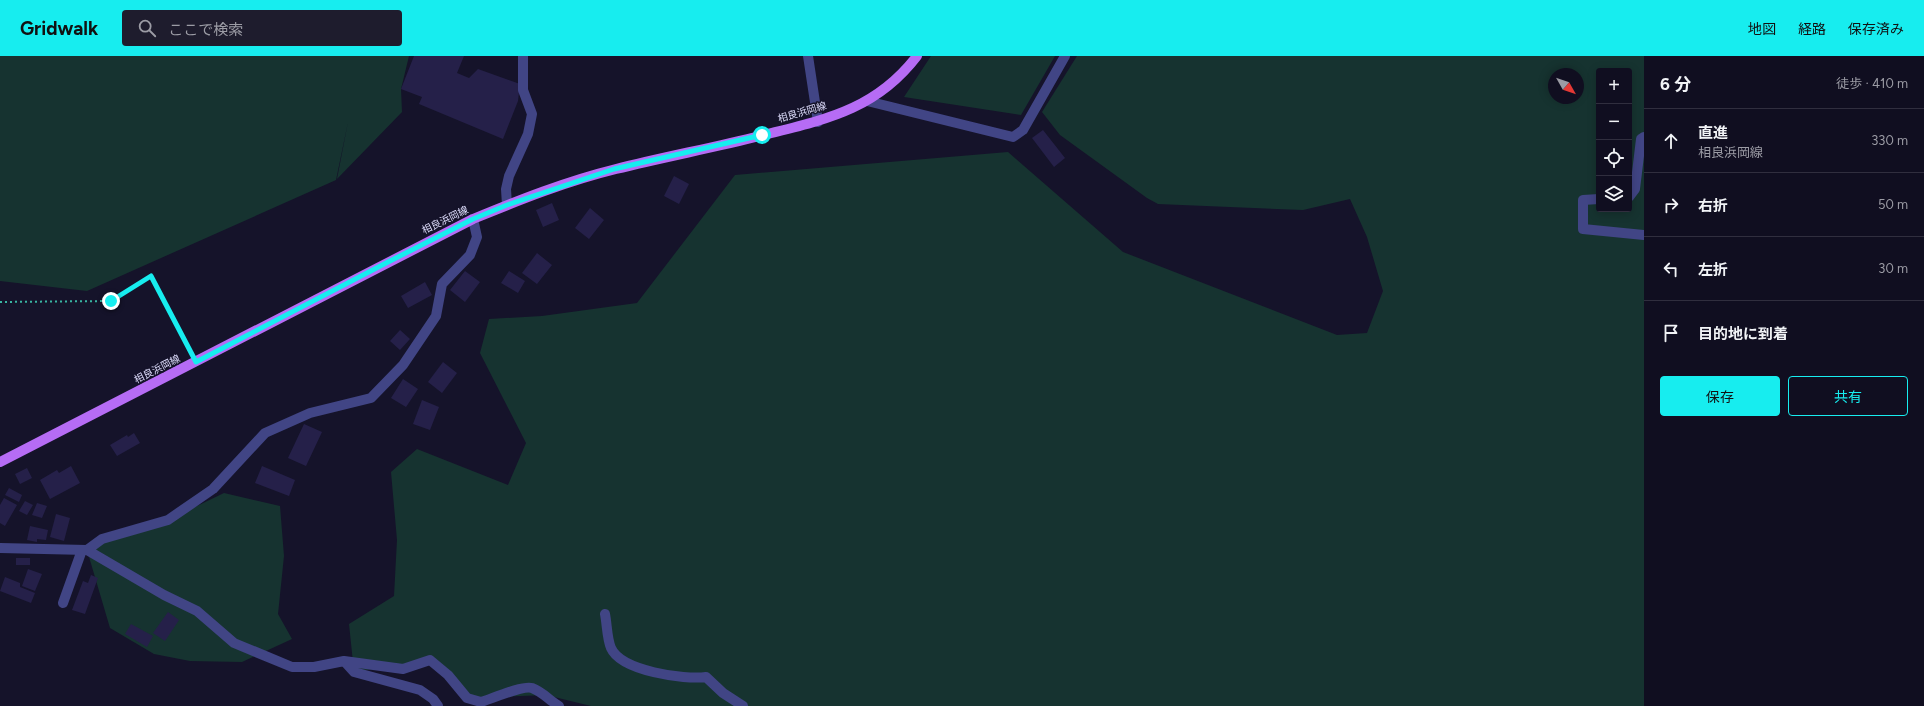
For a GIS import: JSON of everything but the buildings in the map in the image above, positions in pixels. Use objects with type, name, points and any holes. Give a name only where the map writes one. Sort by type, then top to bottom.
[{"type":"main road","name":"相良浜岡線","points":[[0,462],[473,219],[507,205],[614,169],[818,122],[851,109],[888,88],[904,73],[917,56]]},
{"type":"street","points":[[507,205],[506,189],[509,176],[528,134],[532,114],[523,90],[523,56]]},
{"type":"street","points":[[808,56],[818,122]]},
{"type":"street","points":[[867,100],[1013,136],[1023,130],[1065,56]]},
{"type":"street","points":[[1632,194],[1635,189],[1641,139],[1644,137]]},
{"type":"street","points":[[1596,199],[1583,200],[1583,229],[1644,235]]},
{"type":"street","points":[[64,603],[85,550],[102,539],[168,520],[213,489],[265,433],[310,413],[371,398],[403,365],[436,316],[442,284],[470,255],[475,243],[477,237],[473,219]]},
{"type":"street","points":[[0,548],[85,550],[164,595],[197,611],[234,643],[292,667],[314,667],[344,661],[403,669],[430,660],[448,675],[468,698],[480,702],[506,693],[531,688],[546,695],[559,706]]},
{"type":"street","points":[[605,614],[611,649],[625,661],[670,677],[695,679],[706,678],[723,693],[743,706]]},
{"type":"street","points":[[344,661],[354,672],[420,690],[433,699],[438,706]]},
{"type":"path","points":[[0,302],[111,301],[151,276],[196,362]]},
{"type":"green space","points":[[0,56],[409,56],[401,89],[402,112],[337,179],[348,122],[336,180],[87,291],[0,281]]},
{"type":"green space","points":[[931,56],[1055,56],[1021,115],[904,97]]},
{"type":"green space","points":[[1077,56],[1644,56],[1644,706],[591,706],[546,695],[467,698],[430,660],[354,672],[349,624],[394,596],[397,540],[391,472],[417,449],[508,485],[526,443],[480,353],[489,319],[542,316],[637,303],[735,175],[1008,152],[1123,252],[1337,335],[1367,333],[1383,291],[1367,237],[1350,199],[1303,210],[1158,204],[1147,198],[1060,135],[1042,112]]},
{"type":"green space","points":[[224,493],[280,506],[284,556],[278,614],[292,639],[242,662],[190,661],[154,654],[110,628],[87,550],[114,536],[168,520]]},
{"type":"route","points":[[111,301],[151,276],[196,362],[473,219],[507,205],[614,169],[704,150],[762,135]]}]
